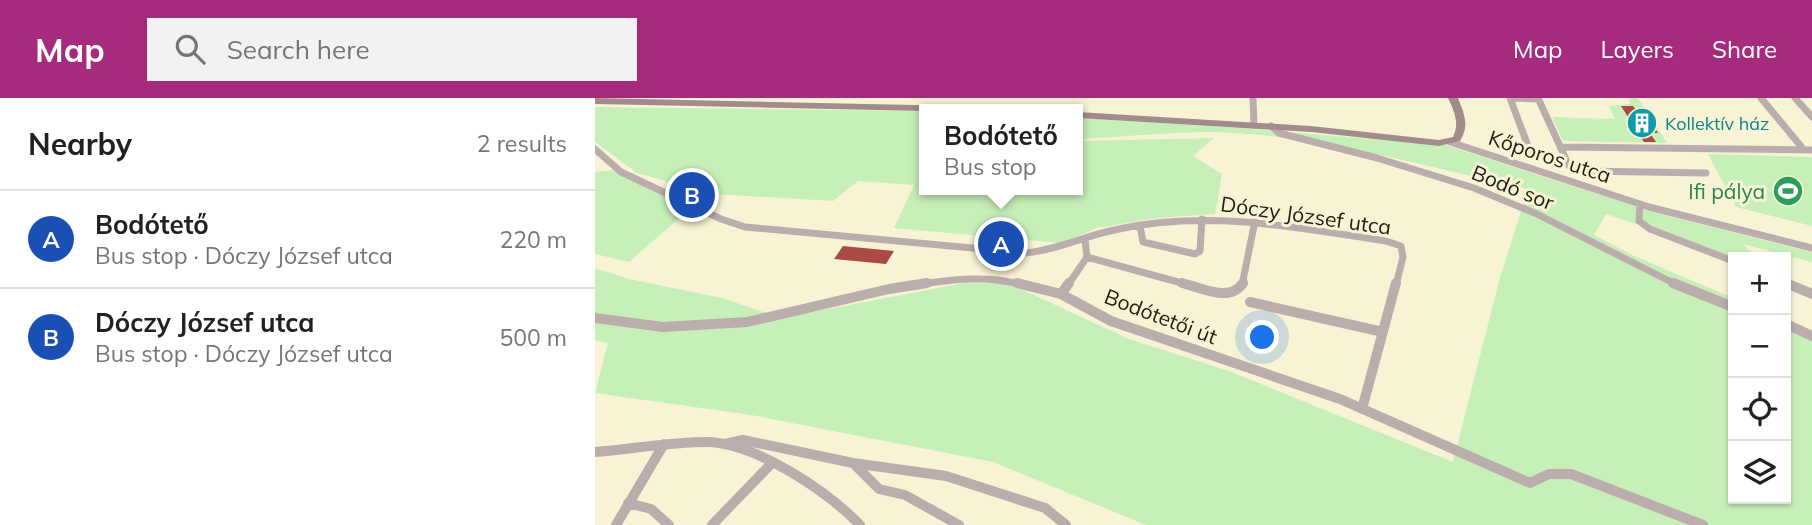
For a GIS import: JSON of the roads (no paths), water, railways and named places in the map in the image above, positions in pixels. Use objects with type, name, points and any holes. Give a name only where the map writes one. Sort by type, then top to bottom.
[{"type":"street","points":[[1253,98],[1254,125]]},
{"type":"street","points":[[1083,115],[1272,126],[1450,142],[1457,139],[1462,129],[1462,120],[1453,98]]},
{"type":"street","name":"Kőporos utca","points":[[1531,154],[1510,98],[1538,98],[1569,166],[1582,170],[1706,173]]},
{"type":"street","points":[[1761,98],[1808,150]]},
{"type":"street","points":[[1795,98],[1812,117]]},
{"type":"street","points":[[595,101],[919,108]]},
{"type":"street","name":"Bodó sor","points":[[1272,126],[1279,133],[1379,156],[1536,213],[1647,272],[1728,305]]},
{"type":"street","name":"Kőporos utca","points":[[1450,142],[1640,204],[1812,248]]},
{"type":"street","name":"Kőporos utca","points":[[1560,147],[1808,150]]},
{"type":"street","name":"Dóczy József utca","points":[[595,149],[629,177],[720,219],[745,227],[1025,253],[1048,251],[1118,229],[1202,219],[1255,221],[1387,241],[1401,246],[1403,257],[1362,409]]},
{"type":"street","points":[[1640,204],[1639,221],[1650,229],[1728,259]]},
{"type":"street","name":"Dóczy József utca","points":[[1140,226],[1143,242],[1150,246],[1195,254],[1200,251],[1202,219]]},
{"type":"street","points":[[1087,257],[1227,295],[1238,291],[1244,282],[1255,221]]},
{"type":"street","points":[[1061,294],[1087,257],[1085,240]]},
{"type":"street","name":"Bodótetői út","points":[[595,318],[663,327],[747,322],[889,289],[964,277],[1002,279],[1061,294],[1111,321],[1362,409],[1530,483],[1543,474],[1571,474],[1703,525]]},
{"type":"street","points":[[1791,285],[1812,294]]},
{"type":"street","points":[[1250,302],[1383,332]]},
{"type":"street","points":[[1791,326],[1812,336]]},
{"type":"street","points":[[725,444],[743,440],[853,463],[915,470],[981,486],[1045,509],[1066,525]]},
{"type":"street","points":[[616,525],[664,444]]},
{"type":"street","points":[[595,452],[664,444],[725,444],[771,464],[815,488],[860,525]]},
{"type":"street","points":[[853,463],[879,489],[905,495],[959,525]]},
{"type":"street","points":[[712,525],[771,464]]},
{"type":"street","points":[[628,503],[646,505],[660,513],[669,525]]},
{"type":"place","name":"Kollektív ház","points":[[1642,123]]},
{"type":"place","name":"Ifi pálya","points":[[1788,191]]},
{"type":"place","name":"Dóczy József utca","points":[[692,195]]},
{"type":"place","name":"Bodótető","points":[[1001,244]]}]
